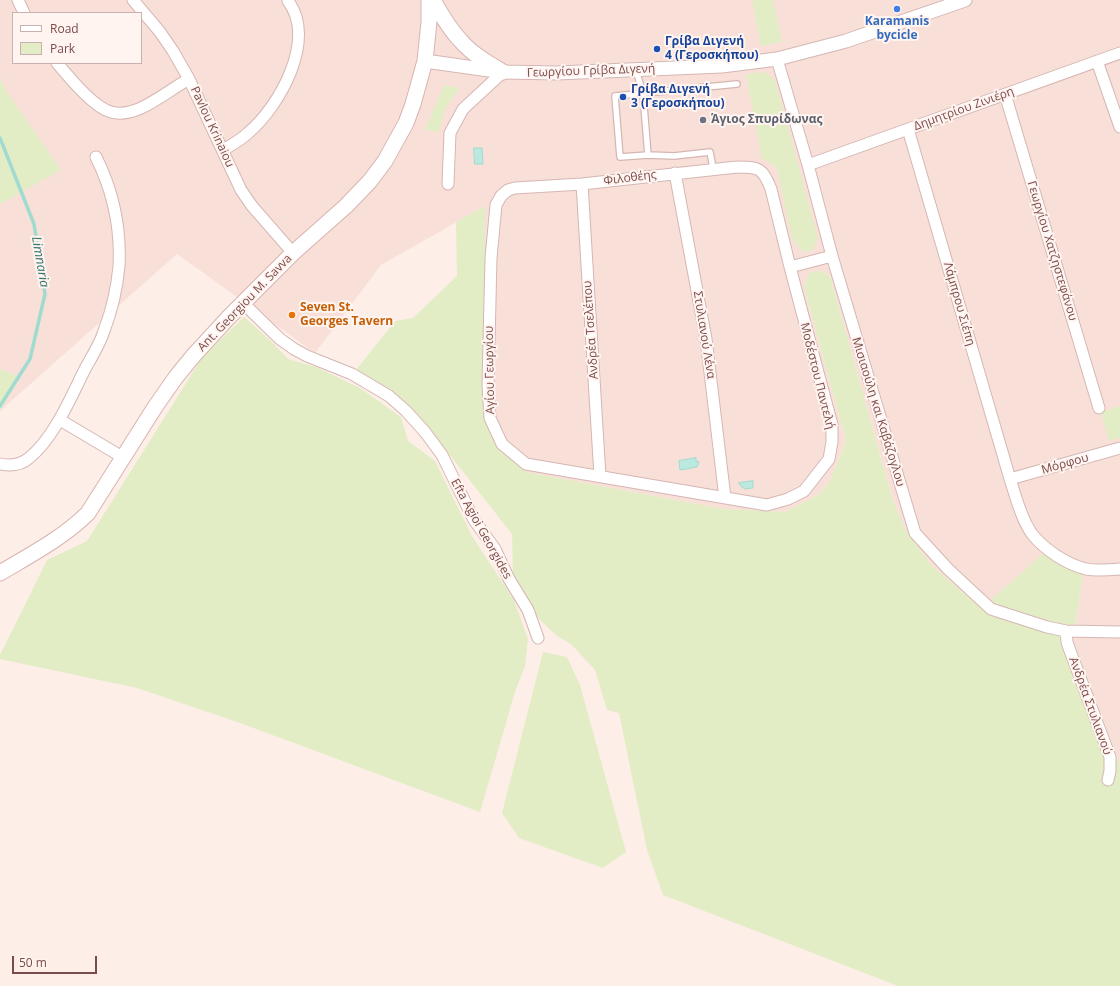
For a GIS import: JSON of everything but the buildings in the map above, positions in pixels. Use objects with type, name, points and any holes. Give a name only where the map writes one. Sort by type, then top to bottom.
[{"type":"main road","name":"Ant. Georgiou M. Savva","points":[[0,572],[41,548],[78,523],[88,513],[155,408],[176,377],[194,355],[293,253],[346,206],[370,181],[385,161],[406,123],[425,62],[429,22],[429,0]]},
{"type":"main road","points":[[433,0],[446,22],[461,42],[478,56],[503,72]]},
{"type":"street","points":[[18,0],[24,12]]},
{"type":"street","name":"Pavlou Krinaiou","points":[[133,0],[164,39],[189,79],[241,190],[252,206],[293,253]]},
{"type":"street","name":"Γεωργίου Γρίβα Διγενή","points":[[425,62],[503,72],[557,73],[722,66],[777,59],[846,41],[964,0]]},
{"type":"street","points":[[223,150],[248,134],[259,123],[276,100],[289,76],[296,53],[299,29],[294,9],[288,1]]},
{"type":"street","name":"Δημητρίου Ζινιέρη","points":[[808,165],[1120,53]]},
{"type":"street","name":"Μισιαούλη και Καβάζογλου","points":[[777,59],[808,165],[832,256],[915,533],[948,569],[991,609],[1047,627],[1066,631],[1120,632]]},
{"type":"street","points":[[1098,61],[1120,127]]},
{"type":"street","points":[[58,64],[76,85],[102,107],[111,112],[121,113],[142,108],[189,79]]},
{"type":"street","points":[[448,184],[450,133],[462,109],[503,72]]},
{"type":"street","name":"Γεωργίου Χατζηστεφάνου","points":[[1005,94],[1099,408]]},
{"type":"street","name":"Λάμπρου Σιέπη","points":[[908,129],[1010,479],[1025,521],[1032,533],[1046,548],[1072,564],[1087,569],[1120,569]]},
{"type":"street","points":[[0,464],[7,466],[20,463],[28,459],[37,451],[60,420],[104,332],[114,301],[119,265],[118,224],[106,177],[96,157]]},
{"type":"street","name":"Φιλοθέης","points":[[496,205],[501,196],[508,190],[515,188],[582,184],[713,168],[737,166],[754,167],[762,172],[767,178]]},
{"type":"street","name":"Στυλιανού Λένα","points":[[675,173],[706,339],[725,498]]},
{"type":"street","name":"Μοδέστου Παντελή","points":[[725,498],[767,505],[788,499],[804,491],[829,459],[832,442],[832,425],[767,178]]},
{"type":"street","name":"Ανδρέα Τσελέπου","points":[[582,184],[600,476]]},
{"type":"street","name":"Αγίου Γεωργίου","points":[[496,205],[491,258],[488,385],[490,418],[502,444],[526,464],[725,498]]},
{"type":"street","points":[[790,267],[832,256]]},
{"type":"street","name":"Efta Agioi Georgides","points":[[243,303],[280,339],[294,348],[307,356],[352,374],[389,396],[406,411],[425,432],[442,455],[474,520],[495,548],[509,579],[528,610],[538,638]]},
{"type":"street","points":[[60,420],[124,458]]},
{"type":"street","name":"Μόρφου","points":[[1010,479],[1120,448]]},
{"type":"street","name":"Ανδρέα Στυλιανού","points":[[1066,631],[1069,648],[1110,758],[1110,772],[1108,780]]},
{"type":"lane","points":[[636,70],[643,94],[648,155]]},
{"type":"lane","points":[[713,168],[710,152],[674,156],[648,155],[620,157],[615,96],[738,84]]},
{"type":"shaded area","points":[[0,0],[1120,0],[1120,765],[1073,640],[1083,573],[993,608],[980,607],[931,565],[906,531],[893,501],[830,276],[821,271],[804,287],[846,441],[830,481],[819,494],[785,512],[724,509],[525,472],[499,449],[485,418],[485,206],[381,265],[315,353],[177,254],[0,411]]},
{"type":"green space","points":[[752,0],[773,0],[782,42],[761,46]]},
{"type":"green space","points":[[765,72],[775,80],[818,238],[813,250],[803,252],[792,239],[777,168],[762,158],[746,74]]},
{"type":"green space","points":[[0,77],[7,92],[61,170],[0,204]]},
{"type":"green space","points":[[444,85],[460,88],[446,107],[439,132],[425,130]]},
{"type":"green space","points":[[485,206],[485,418],[499,449],[526,472],[724,509],[785,512],[819,494],[830,481],[846,441],[804,287],[810,272],[821,271],[830,276],[893,501],[906,531],[931,565],[980,607],[992,608],[993,598],[1045,552],[1083,573],[1073,640],[1120,765],[1120,986],[898,986],[663,895],[647,850],[619,713],[607,710],[595,670],[571,644],[557,636],[538,618],[513,575],[512,534],[430,430],[390,391],[356,370],[395,321],[413,318],[457,276],[456,222]]},
{"type":"green space","points":[[244,317],[270,340],[288,359],[316,367],[360,388],[401,417],[408,441],[435,461],[472,536],[514,600],[528,639],[525,666],[515,692],[480,812],[240,723],[137,688],[0,659],[0,655],[47,560],[87,541],[203,356]]},
{"type":"green space","points":[[0,369],[20,377],[0,411]]},
{"type":"green space","points":[[1120,406],[1120,438],[1109,441],[1101,412]]},
{"type":"green space","points":[[543,652],[567,657],[580,685],[626,852],[603,868],[519,838],[502,813]]},
{"type":"water","points":[[474,148],[482,148],[483,164],[475,164]]},
{"type":"water","points":[[696,458],[696,461],[699,462],[697,467],[680,470],[679,461]]},
{"type":"water","points":[[753,481],[753,488],[745,489],[739,483]]},
{"type":"waterway","name":"Limnaria","points":[[0,138],[34,224],[45,294],[30,359],[0,406]]},
{"type":"place","name":"Karamanis bycicle","points":[[897,9]]},
{"type":"place","name":"Γρίβα Διγενή 4 (Γεροσκήπου)","points":[[657,49]]},
{"type":"place","name":"Γρίβα Διγενή 3 (Γεροσκήπου)","points":[[623,97]]},
{"type":"place","name":"Άγιος Σπυρίδωνας","points":[[703,120]]},
{"type":"place","name":"Seven St. Georges Tavern","points":[[292,315]]}]
